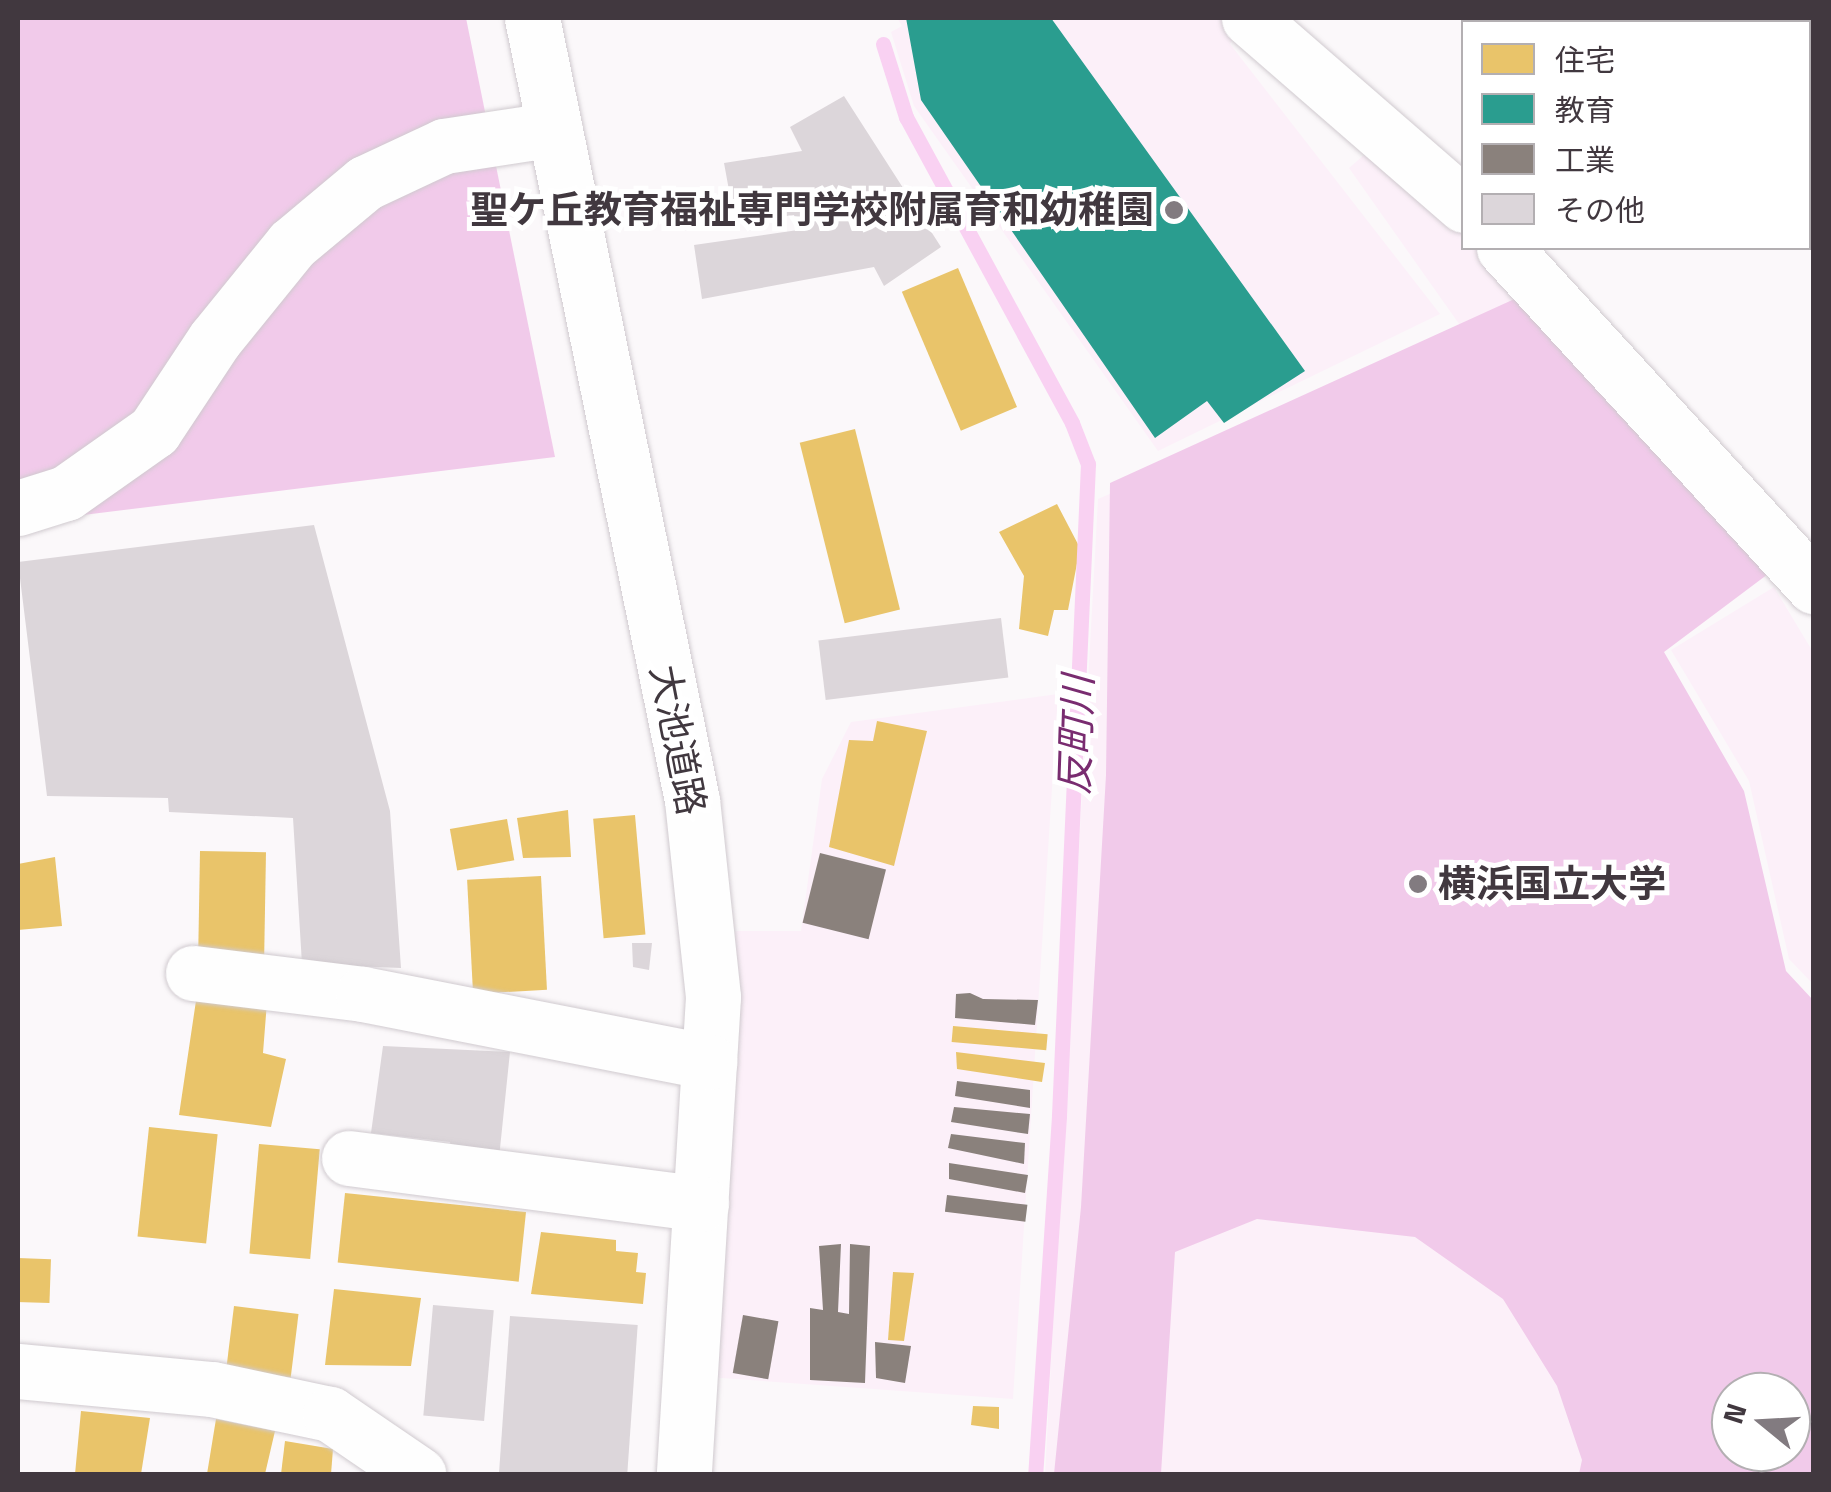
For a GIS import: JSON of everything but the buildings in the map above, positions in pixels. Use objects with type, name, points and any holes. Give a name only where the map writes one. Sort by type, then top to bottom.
[{"type":"street","name":"大池道路","points":[[532,18],[692,800],[713,997],[684,1474]]},
{"type":"street","points":[[1249,18],[1461,201]]},
{"type":"street","points":[[18,508],[66,493],[154,431],[215,339],[292,244],[364,183],[444,146],[554,129]]},
{"type":"street","points":[[1506,250],[1814,586]]},
{"type":"street","points":[[193,973],[364,994],[710,1062]]},
{"type":"street","points":[[349,1158],[701,1204]]},
{"type":"street","points":[[18,1371],[212,1389],[330,1414],[418,1474]]},
{"type":"shaded area","points":[[18,18],[466,18],[555,457],[18,523]]},
{"type":"shaded area","name":"聖ケ丘教育福祉専門学校附属育和幼稚園","points":[[897,18],[1226,18],[1238,31],[1230,44],[1440,314],[1158,451],[914,106],[891,32],[902,26]]},
{"type":"shaded area","name":"横浜国立大学","points":[[1372,148],[1461,228],[1461,250],[1481,250],[1765,563],[1650,654],[1793,1372],[1711,1372],[1711,1472],[1811,1472],[1811,1464],[1813,1474],[1045,1474],[1098,499],[1469,338],[1349,168]]},
{"type":"shaded area","name":"横浜国立大学","points":[[1530,292],[1780,565],[1664,652],[1744,791],[1786,971],[1813,1000],[1813,1474],[1579,1474],[1582,1460],[1557,1386],[1503,1299],[1415,1237],[1257,1219],[1175,1252],[1161,1474],[1054,1474],[1081,1207],[1106,775],[1110,483]]},
{"type":"shaded area","points":[[1774,587],[1813,652],[1813,984],[1789,959],[1749,781],[1671,650]]},
{"type":"shaded area","points":[[1058,694],[1013,1399],[707,1377],[735,931],[801,931],[822,779],[851,722]]},
{"type":"waterway","name":"反町川","points":[[883,44],[906,117],[1072,423],[1088,464],[1059,1116],[1035,1474]]},
{"type":"place","name":"聖ケ丘教育福祉専門学校附属育和幼稚園","points":[[1174,210]]},
{"type":"place","name":"横浜国立大学","points":[[1418,884]]}]
